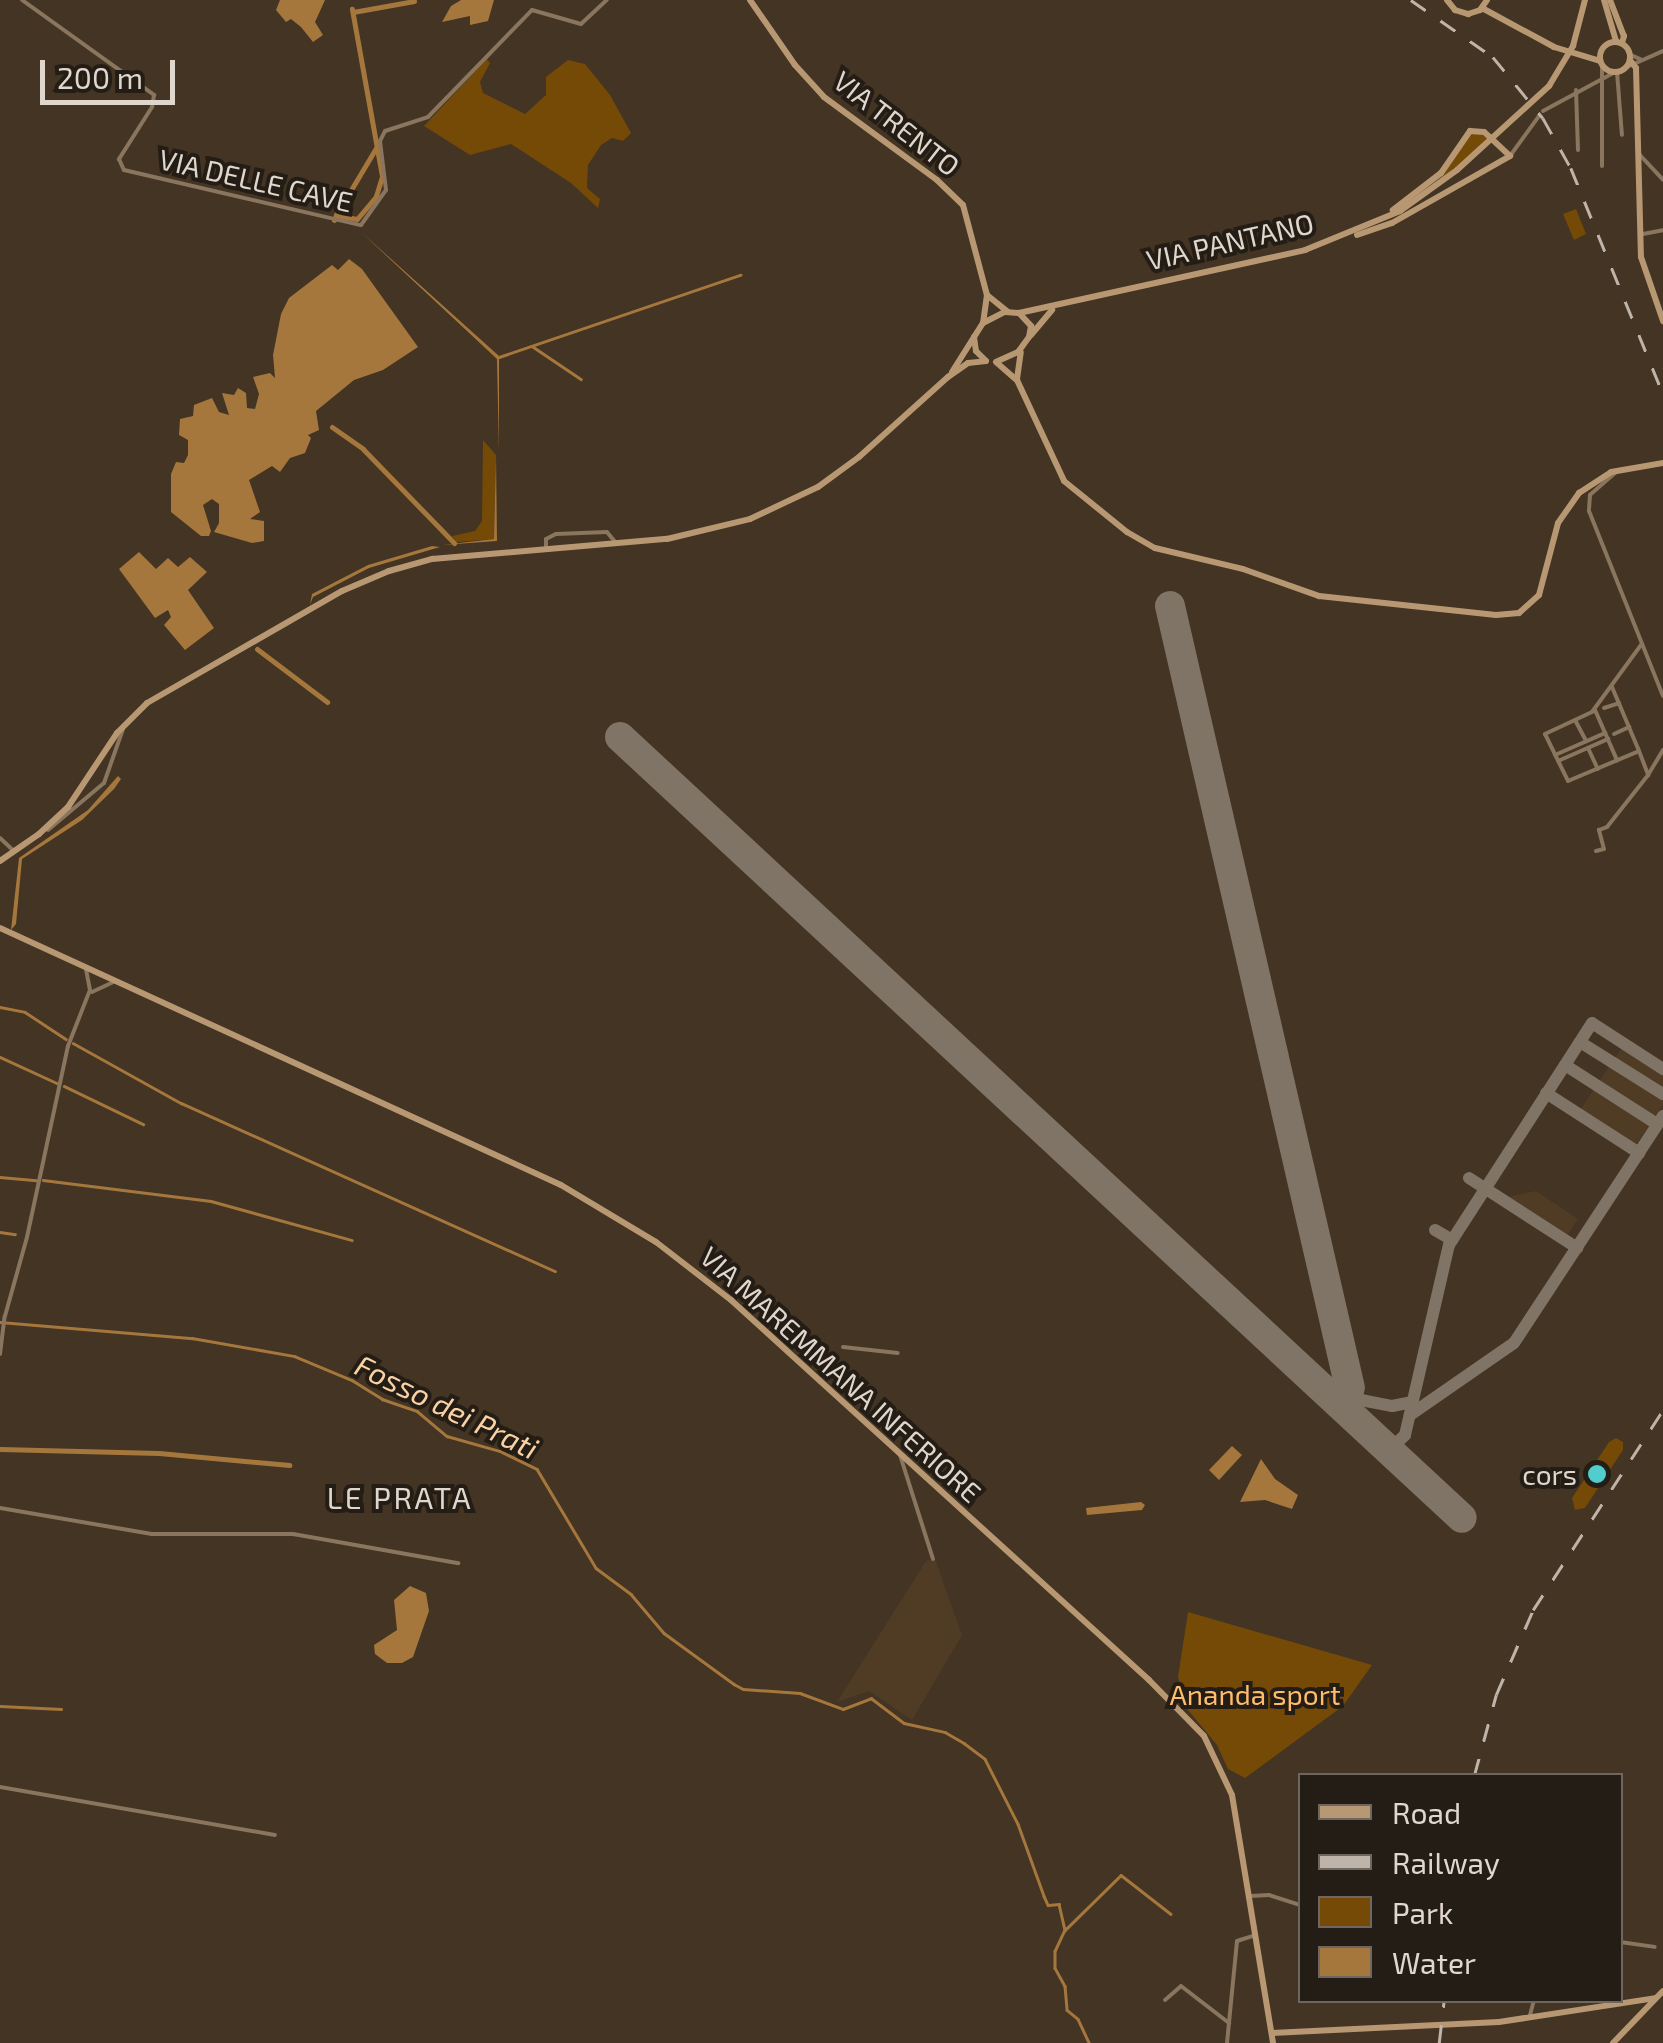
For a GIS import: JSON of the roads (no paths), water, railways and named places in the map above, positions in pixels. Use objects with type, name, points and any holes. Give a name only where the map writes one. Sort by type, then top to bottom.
[{"type":"main road","name":"VIA TRENTO","points":[[750,0],[794,64],[824,97],[958,200],[973,230],[987,295]]},
{"type":"main road","points":[[1447,0],[1464,14],[1482,8],[1496,12],[1554,46],[1589,54],[1616,72],[1630,61]]},
{"type":"main road","points":[[1482,8],[1488,0],[1496,12]]},
{"type":"main road","name":"VIA PANTANO","points":[[1019,313],[1340,238],[1409,206],[1466,162],[1542,94],[1563,67],[1577,37],[1585,0]]},
{"type":"main road","points":[[1589,54],[1619,42],[1624,36],[1607,0]]},
{"type":"main road","points":[[1619,42],[1630,61],[1644,269],[1663,322]]},
{"type":"main road","points":[[1601,62],[1602,50]]},
{"type":"main road","points":[[1340,238],[1392,223],[1510,156],[1484,132],[1470,131],[1438,176],[1374,224]]},
{"type":"main road","points":[[948,377],[983,323],[987,295],[1029,323],[1029,337]]},
{"type":"main road","points":[[1017,380],[1022,349],[1057,306]]},
{"type":"main road","points":[[983,323],[1008,311]]},
{"type":"main road","points":[[974,337],[976,351],[986,361]]},
{"type":"main road","points":[[0,860],[39,834],[75,799],[128,720],[168,688],[366,580],[432,559],[616,543],[730,526],[796,500],[859,457],[966,364],[996,362],[1022,349]]},
{"type":"main road","points":[[996,362],[1017,380],[1064,481],[1127,532],[1160,549],[1243,569],[1319,596],[1496,615],[1520,613],[1540,593],[1556,529],[1570,504],[1589,484],[1618,470],[1663,463]]},
{"type":"main road","name":"VIA MAREMMANA INFERIORE","points":[[2,927],[491,1152],[613,1214],[712,1284],[1196,1726],[1228,1783],[1273,2043]]},
{"type":"main road","points":[[1613,2043],[1663,1991]]},
{"type":"main road","points":[[1623,2003],[1655,1998]]},
{"type":"main road","points":[[1272,2033],[1475,2024],[1622,2003]]},
{"type":"street","name":"VIA DELLE CAVE","points":[[22,0],[154,95],[152,107],[118,159],[124,170],[362,225],[386,190],[380,141],[385,131],[428,118],[532,10],[581,24],[608,0]]},
{"type":"street","points":[[1630,61],[1663,51]]},
{"type":"street","points":[[1630,61],[1645,59]]},
{"type":"street","points":[[1601,62],[1602,166]]},
{"type":"street","points":[[1510,156],[1541,113],[1576,90],[1616,72],[1622,135]]},
{"type":"street","points":[[1576,90],[1578,150]]},
{"type":"street","points":[[1639,154],[1663,180]]},
{"type":"street","points":[[1640,235],[1663,230]]},
{"type":"street","points":[[1618,470],[1592,492],[1588,509],[1663,696]]},
{"type":"street","points":[[546,550],[546,540],[556,534],[607,532],[616,543]]},
{"type":"street","points":[[1639,751],[1568,782],[1546,734],[1595,708],[1640,645]]},
{"type":"street","points":[[1612,687],[1648,776]]},
{"type":"street","points":[[1604,708],[1619,703]]},
{"type":"street","points":[[1595,708],[1617,760]]},
{"type":"street","points":[[39,834],[87,800],[111,769],[128,720]]},
{"type":"street","points":[[1575,720],[1598,768]]},
{"type":"street","points":[[1614,734],[1629,726]]},
{"type":"street","points":[[1557,758],[1605,732]]},
{"type":"street","points":[[1587,744],[1608,739]]},
{"type":"street","points":[[1596,852],[1604,849],[1599,830],[1608,827],[1663,750]]},
{"type":"street","points":[[98,763],[111,769]]},
{"type":"street","points":[[0,838],[14,851]]},
{"type":"street","points":[[83,966],[90,976],[91,991]]},
{"type":"street","points":[[0,1354],[4,1319],[27,1237],[68,1046],[100,974]]},
{"type":"street","points":[[91,991],[104,983],[118,982]]},
{"type":"street","points":[[843,1347],[898,1352]]},
{"type":"street","points":[[900,1455],[932,1560]]},
{"type":"street","points":[[0,1508],[152,1534],[293,1534],[458,1563]]},
{"type":"street","points":[[0,1787],[275,1835]]},
{"type":"street","points":[[1250,1896],[1269,1895],[1298,1904]]},
{"type":"street","points":[[1228,2043],[1237,1941],[1257,1936]]},
{"type":"street","points":[[1623,1942],[1656,1947]]},
{"type":"street","points":[[1164,2000],[1181,1986],[1229,2023]]},
{"type":"street","points":[[1530,2017],[1533,2003]]},
{"type":"water","points":[[280,0],[325,0],[315,22],[323,35],[313,42],[291,19],[286,22],[276,10]]},
{"type":"water","points":[[461,0],[494,0],[488,21],[470,25],[470,16],[442,22],[451,6]]},
{"type":"water","points":[[361,232],[499,356],[499,451],[497,359]]},
{"type":"water","points":[[349,259],[362,269],[418,347],[383,370],[354,380],[316,411],[319,430],[308,435],[311,438],[305,453],[290,458],[280,472],[272,466],[249,480],[260,512],[250,519],[264,521],[264,541],[252,543],[214,532],[219,523],[219,504],[212,499],[203,505],[211,531],[209,536],[201,536],[171,512],[171,474],[176,462],[184,463],[188,455],[188,440],[179,435],[180,419],[193,416],[194,405],[212,398],[219,412],[229,415],[222,393],[234,395],[238,388],[246,393],[247,408],[255,409],[259,394],[253,377],[270,373],[275,378],[273,355],[281,314],[289,298],[332,265],[338,270]]},
{"type":"water","points":[[496,455],[497,541],[442,545],[494,539]]},
{"type":"water","points":[[440,547],[369,568],[313,597],[310,605],[312,594],[368,565]]},
{"type":"water","points":[[139,552],[156,569],[168,558],[178,567],[190,557],[207,572],[188,590],[214,628],[185,650],[164,625],[171,617],[168,610],[155,618],[119,569]]},
{"type":"water","points":[[118,776],[121,779],[114,789],[82,820],[22,859],[16,924],[11,930],[19,858],[88,810]]},
{"type":"water","points":[[1232,1446],[1242,1455],[1219,1480],[1209,1470]]},
{"type":"water","points":[[1261,1459],[1275,1479],[1298,1495],[1292,1509],[1265,1500],[1240,1502]]},
{"type":"water","points":[[1141,1502],[1145,1505],[1142,1510],[1087,1515],[1086,1508]]},
{"type":"water","points":[[410,1586],[426,1593],[429,1611],[413,1657],[402,1663],[387,1663],[375,1654],[374,1645],[397,1630],[394,1600]]},
{"type":"waterway","points":[[353,12],[414,1]]},
{"type":"waterway","points":[[334,220],[336,215],[357,219],[376,196],[382,176],[352,9]]},
{"type":"waterway","points":[[336,215],[376,148]]},
{"type":"waterway","points":[[499,357],[740,275]]},
{"type":"waterway","points":[[532,346],[581,379]]},
{"type":"waterway","points":[[332,427],[363,449],[454,543]]},
{"type":"waterway","points":[[257,649],[327,702]]},
{"type":"waterway","points":[[0,1007],[25,1012],[66,1039]]},
{"type":"waterway","points":[[73,1043],[181,1103],[555,1271]]},
{"type":"waterway","points":[[0,1057],[59,1084]]},
{"type":"waterway","points":[[64,1086],[143,1124]]},
{"type":"waterway","points":[[0,1177],[36,1180]]},
{"type":"waterway","points":[[43,1180],[211,1201],[352,1240]]},
{"type":"waterway","points":[[0,1232],[15,1234]]},
{"type":"waterway","name":"Fosso dei Prati","points":[[0,1322],[192,1338],[294,1356],[352,1380],[382,1399],[417,1411],[447,1436],[500,1451],[537,1469],[596,1568],[631,1594],[664,1633],[734,1684],[743,1689],[800,1693],[843,1709],[871,1698],[904,1723],[945,1732],[964,1743],[985,1759],[1018,1824],[1048,1905],[1059,1904],[1065,1930],[1055,1951],[1055,1968],[1065,1986],[1067,2010],[1078,2019],[1089,2043]]},
{"type":"waterway","points":[[0,1449],[159,1453],[289,1465]]},
{"type":"waterway","points":[[0,1706],[61,1709]]},
{"type":"waterway","points":[[1065,1930],[1121,1875],[1171,1914]]},
{"type":"railway","points":[[1411,0],[1493,57],[1543,118],[1571,168],[1663,393]]},
{"type":"railway","points":[[1475,1773],[1496,1695],[1533,1610],[1663,1410]]},
{"type":"railway","points":[[1439,2043],[1444,2003]]},
{"type":"place","name":"cors","points":[[1597,1474]]},
{"type":"district","name":"LE PRATA","points":[[400,1497]]},
{"type":"park label","name":"Ananda sport","points":[[1255,1694]]}]
